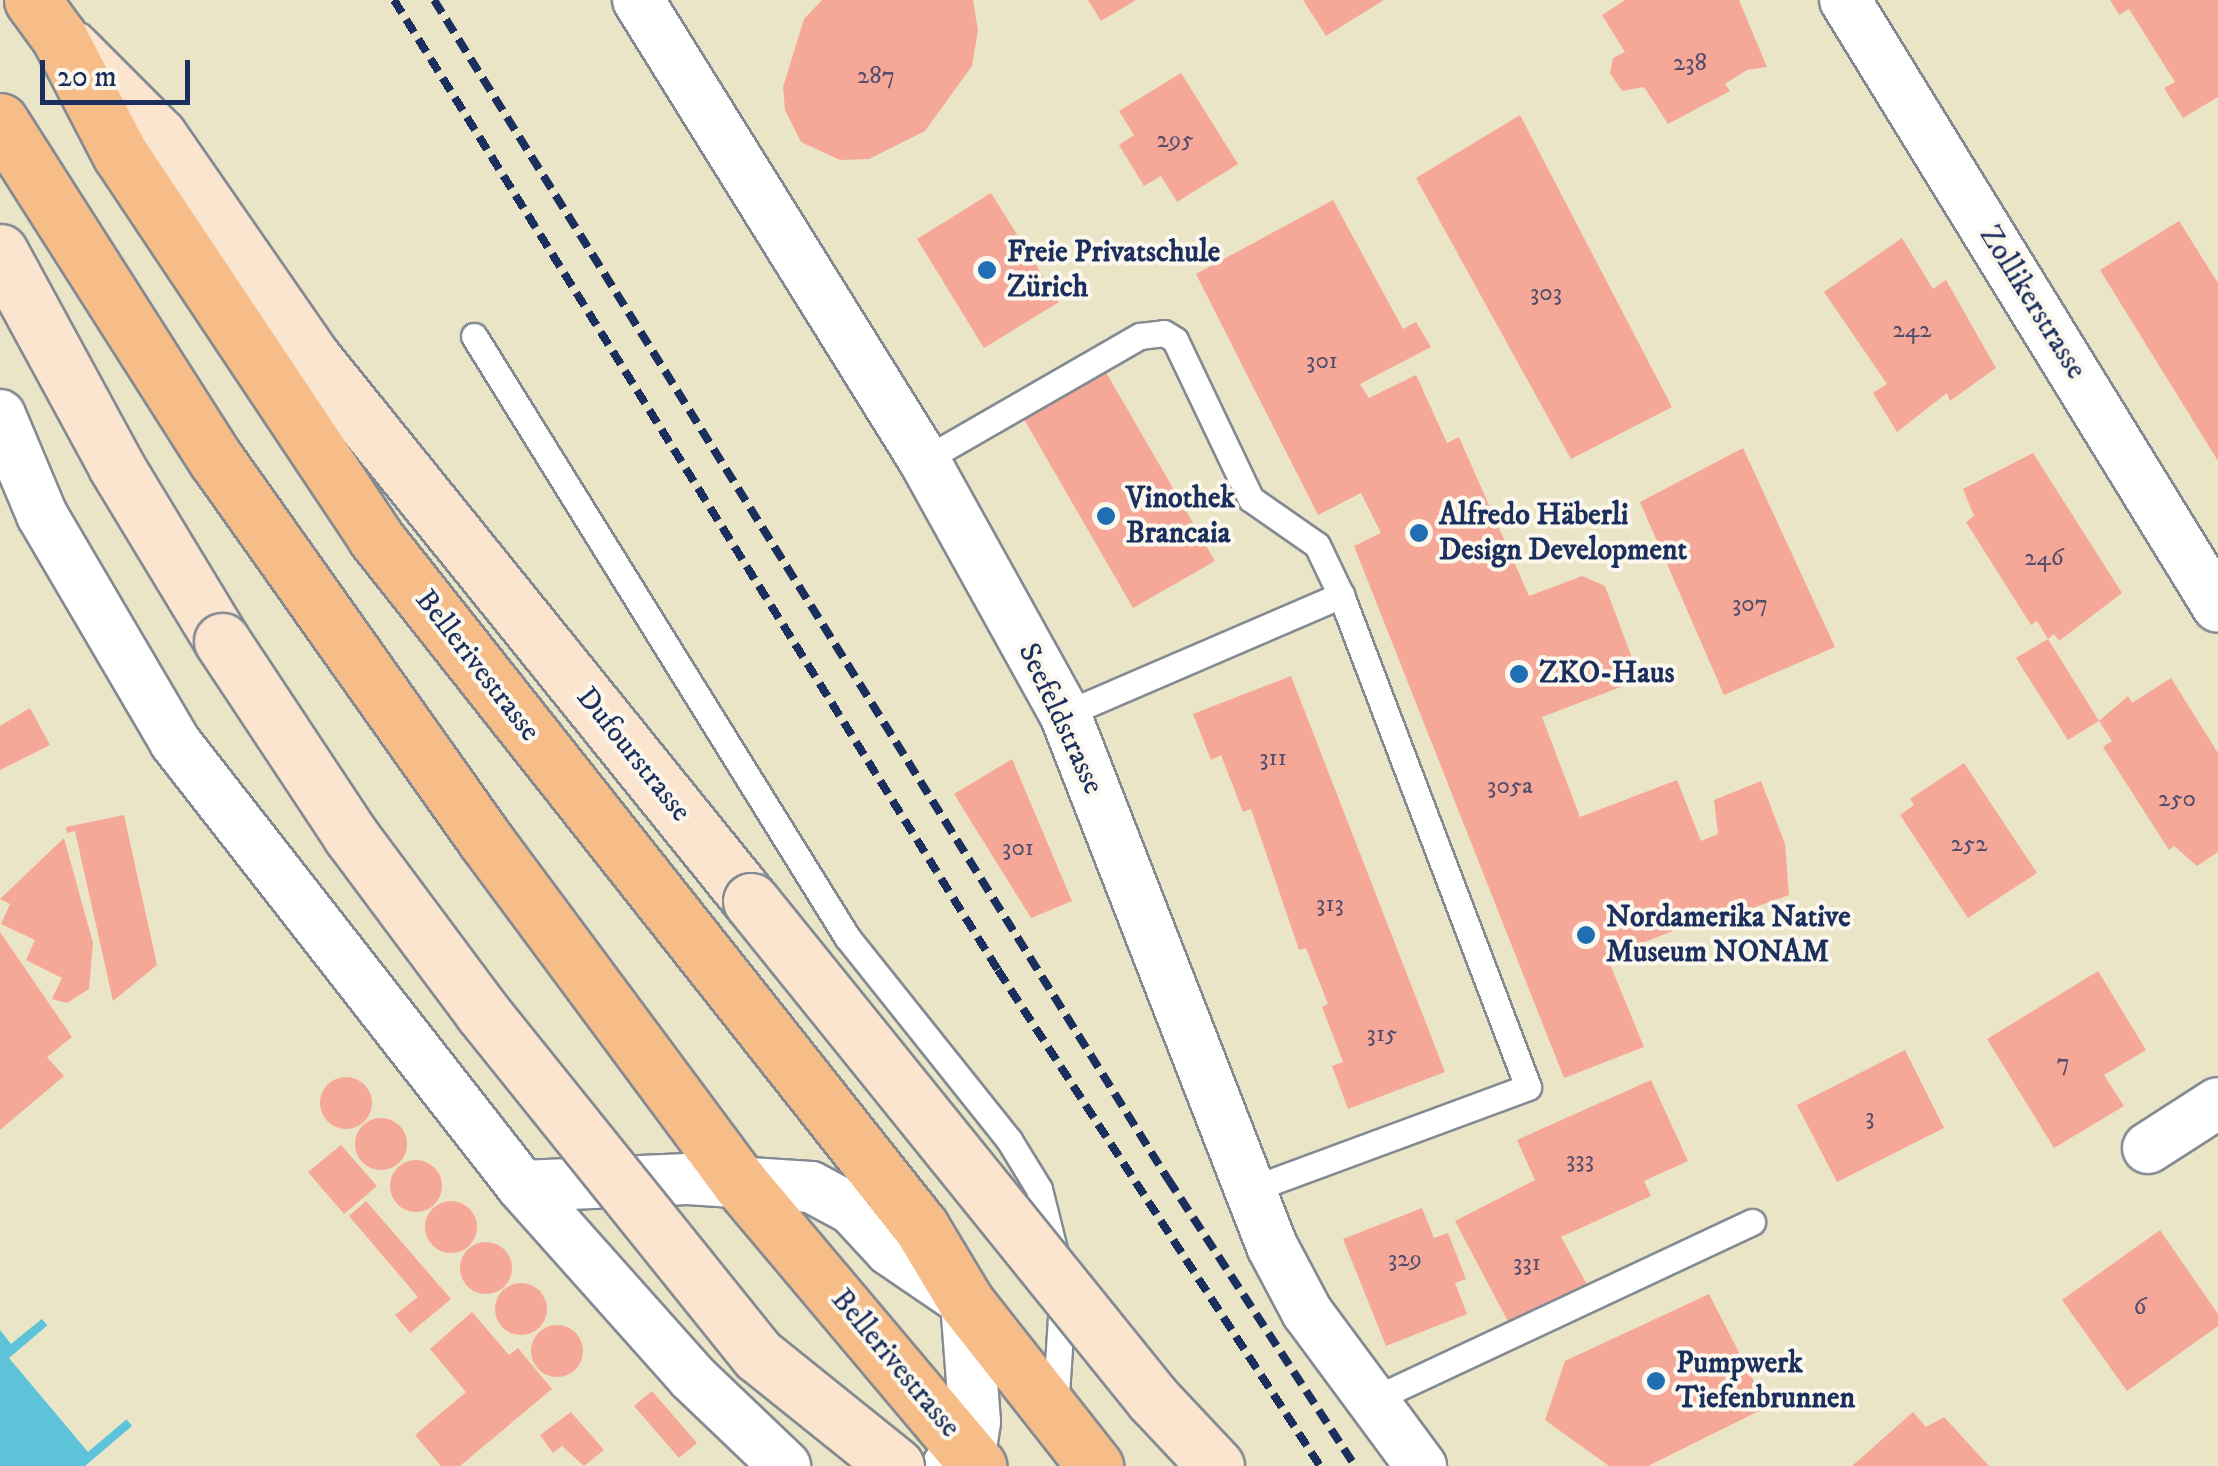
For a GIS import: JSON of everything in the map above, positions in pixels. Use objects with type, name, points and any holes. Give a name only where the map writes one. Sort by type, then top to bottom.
[{"type":"main road","name":"Dufourstrasse","points":[[46,18],[159,136],[312,357],[1153,1399],[1216,1466]]},
{"type":"main road","name":"Bellerivestrasse","points":[[46,18],[120,154],[375,537],[922,1226],[966,1302],[1094,1466]]},
{"type":"main road","name":"Bellerivestrasse","points":[[0,122],[217,461],[486,841],[740,1183],[965,1462]]},
{"type":"main road","points":[[0,252],[116,466],[222,641],[351,836],[482,1012],[758,1354],[896,1466]]},
{"type":"street","name":"Seefeldstrasse","points":[[638,0],[924,460],[1065,714],[1250,1190],[1307,1312],[1370,1402],[1422,1466]]},
{"type":"street","name":"Zollikerstrasse","points":[[1845,0],[2218,606]]},
{"type":"street","points":[[0,415],[42,515],[175,742],[522,1186],[692,1377],[785,1466]]},
{"type":"street","points":[[2148,1148],[2218,1103]]},
{"type":"street","name":"Bellerivestrasse","points":[[522,1186],[740,1183],[811,1187],[852,1209],[890,1250],[966,1302],[976,1385],[965,1462]]},
{"type":"lane","points":[[924,460],[1140,336],[1164,333],[1174,340],[1251,498],[1317,544],[1341,595],[1528,1087],[1250,1190]]},
{"type":"lane","points":[[474,336],[847,937],[1009,1140],[1039,1189],[1052,1225],[1065,1323],[1054,1415]]},
{"type":"lane","points":[[1065,714],[1341,595]]},
{"type":"lane","points":[[1370,1402],[1752,1222]]},
{"type":"water","points":[[0,1269],[132,1426],[85,1466],[0,1466]]},
{"type":"pier","points":[[0,1267],[43,1318],[11,1344],[0,1330]]},
{"type":"pier","points":[[49,1324],[128,1418],[88,1452],[9,1358]]},
{"type":"building","points":[[822,0],[973,0],[978,30],[972,66],[925,131],[869,159],[840,160],[801,142],[785,110],[783,87],[804,19]]},
{"type":"building","points":[[1088,0],[1136,0],[1101,21]]},
{"type":"building","points":[[1303,0],[1384,0],[1326,36]]},
{"type":"building","points":[[1625,0],[1739,0],[1767,67],[1747,70],[1725,84],[1730,91],[1668,124],[1644,87],[1622,91],[1610,73],[1613,58],[1625,52],[1602,15]]},
{"type":"building","points":[[2110,0],[2218,0],[2218,97],[2183,118],[2164,88],[2175,82],[2129,9],[2119,15]]},
{"type":"building","points":[[1181,73],[1238,164],[1177,202],[1161,176],[1144,186],[1119,145],[1134,135],[1119,111]]},
{"type":"building","points":[[1520,115],[1672,407],[1571,459],[1416,178]]},
{"type":"building","points":[[991,193],[1059,302],[984,348],[917,239]]},
{"type":"building","points":[[1333,200],[1403,329],[1416,322],[1431,347],[1360,384],[1369,398],[1416,375],[1447,443],[1459,437],[1529,596],[1582,576],[1605,586],[1634,663],[1626,685],[1542,717],[1580,817],[1677,780],[1701,841],[1718,834],[1714,800],[1761,781],[1785,844],[1789,895],[1741,912],[1738,905],[1607,957],[1644,1047],[1564,1078],[1354,546],[1381,533],[1361,493],[1318,515],[1196,274]]},
{"type":"building","points":[[2179,221],[2218,283],[2218,461],[2100,270]]},
{"type":"building","points":[[1902,238],[1933,289],[1946,280],[1996,368],[1950,401],[1947,393],[1897,432],[1873,393],[1887,384],[1824,292]]},
{"type":"building","points":[[1103,367],[1215,561],[1133,608],[1021,414]]},
{"type":"building","points":[[1743,448],[1835,647],[1724,695],[1640,502]]},
{"type":"building","points":[[2033,453],[2122,593],[2059,641],[2054,634],[2048,639],[2037,621],[2031,625],[1966,522],[1974,516],[1963,489]]},
{"type":"building","points":[[2048,639],[2099,721],[2068,740],[2016,658]]},
{"type":"building","points":[[1291,676],[1445,1072],[1348,1109],[1332,1066],[1343,1062],[1322,1007],[1328,1004],[1306,948],[1299,950],[1251,809],[1243,812],[1221,755],[1211,760],[1193,714]]},
{"type":"building","points":[[2171,678],[2218,753],[2218,852],[2197,866],[2174,846],[2169,850],[2103,747],[2112,741],[2099,721],[2128,696],[2132,703]]},
{"type":"building","points":[[30,708],[50,745],[0,770],[0,726]]},
{"type":"building","points":[[1012,759],[1072,901],[1031,918],[954,794]]},
{"type":"building","points":[[1964,763],[2037,873],[1968,918],[1900,815],[1914,805],[1910,799]]},
{"type":"building","points":[[124,815],[157,965],[113,1001],[75,831],[67,833],[66,827]]},
{"type":"building","points":[[64,838],[93,943],[89,989],[67,1003],[52,999],[62,978],[26,960],[35,940],[1,924],[10,904],[0,899]]},
{"type":"building","points":[[0,932],[72,1037],[47,1057],[64,1076],[0,1130]]},
{"type":"building","points":[[2098,971],[2146,1050],[2104,1075],[2124,1106],[2054,1148],[1987,1039]]},
{"type":"building","points":[[1905,1050],[1944,1128],[1837,1182],[1797,1105]]},
{"type":"building","points":[[346,1077],[364,1085],[372,1103],[364,1121],[346,1129],[328,1121],[320,1103],[328,1085]]},
{"type":"building","points":[[1651,1080],[1688,1161],[1644,1181],[1651,1196],[1561,1237],[1590,1290],[1513,1331],[1455,1221],[1535,1180],[1517,1140]]},
{"type":"building","points":[[381,1118],[399,1126],[407,1144],[399,1162],[381,1170],[363,1162],[355,1144],[363,1126]]},
{"type":"building","points":[[341,1145],[377,1186],[344,1214],[308,1172]]},
{"type":"building","points":[[416,1160],[434,1168],[442,1186],[434,1204],[416,1212],[398,1204],[390,1186],[398,1168]]},
{"type":"building","points":[[366,1201],[451,1299],[410,1333],[395,1315],[418,1297],[349,1216]]},
{"type":"building","points":[[451,1201],[469,1209],[477,1227],[469,1245],[451,1253],[433,1245],[425,1227],[433,1209]]},
{"type":"building","points":[[1422,1208],[1434,1238],[1448,1233],[1466,1279],[1455,1283],[1467,1314],[1386,1346],[1343,1239]]},
{"type":"building","points":[[2160,1230],[2218,1314],[2218,1326],[2127,1391],[2062,1300]]},
{"type":"building","points":[[486,1242],[505,1249],[512,1268],[505,1287],[486,1294],[467,1287],[460,1268],[467,1249]]},
{"type":"building","points":[[521,1283],[539,1291],[547,1309],[539,1327],[521,1335],[503,1327],[495,1309],[503,1291]]},
{"type":"building","name":"Pumpwerk Tiefenbrunnen","points":[[1709,1294],[1767,1407],[1648,1466],[1609,1466],[1545,1420],[1565,1361]]},
{"type":"building","points":[[472,1312],[509,1355],[518,1348],[552,1389],[460,1466],[441,1466],[415,1435],[466,1392],[430,1349]]},
{"type":"building","points":[[557,1325],[575,1333],[583,1351],[575,1369],[557,1377],[539,1369],[531,1351],[539,1333]]},
{"type":"building","points":[[652,1391],[697,1443],[679,1458],[634,1406]]},
{"type":"building","points":[[571,1412],[604,1450],[584,1466],[562,1446],[553,1453],[540,1435]]},
{"type":"building","points":[[1913,1412],[1926,1427],[1944,1417],[1989,1466],[1852,1466]]},
{"type":"railway","points":[[394,0],[998,970],[1320,1466]]},
{"type":"railway","points":[[434,0],[1168,1179],[1355,1466]]},
{"type":"place","name":"Freie Privatschule Zürich","points":[[987,270]]},
{"type":"place","name":"Vinothek Brancaia","points":[[1106,516]]},
{"type":"place","name":"Alfredo Häberli Design Development","points":[[1419,533]]},
{"type":"place","name":"ZKO-Haus","points":[[1519,674]]},
{"type":"place","name":"Nordamerika Native Museum NONAM","points":[[1586,935]]},
{"type":"place","name":"Pumpwerk Tiefenbrunnen","points":[[1656,1381]]}]
